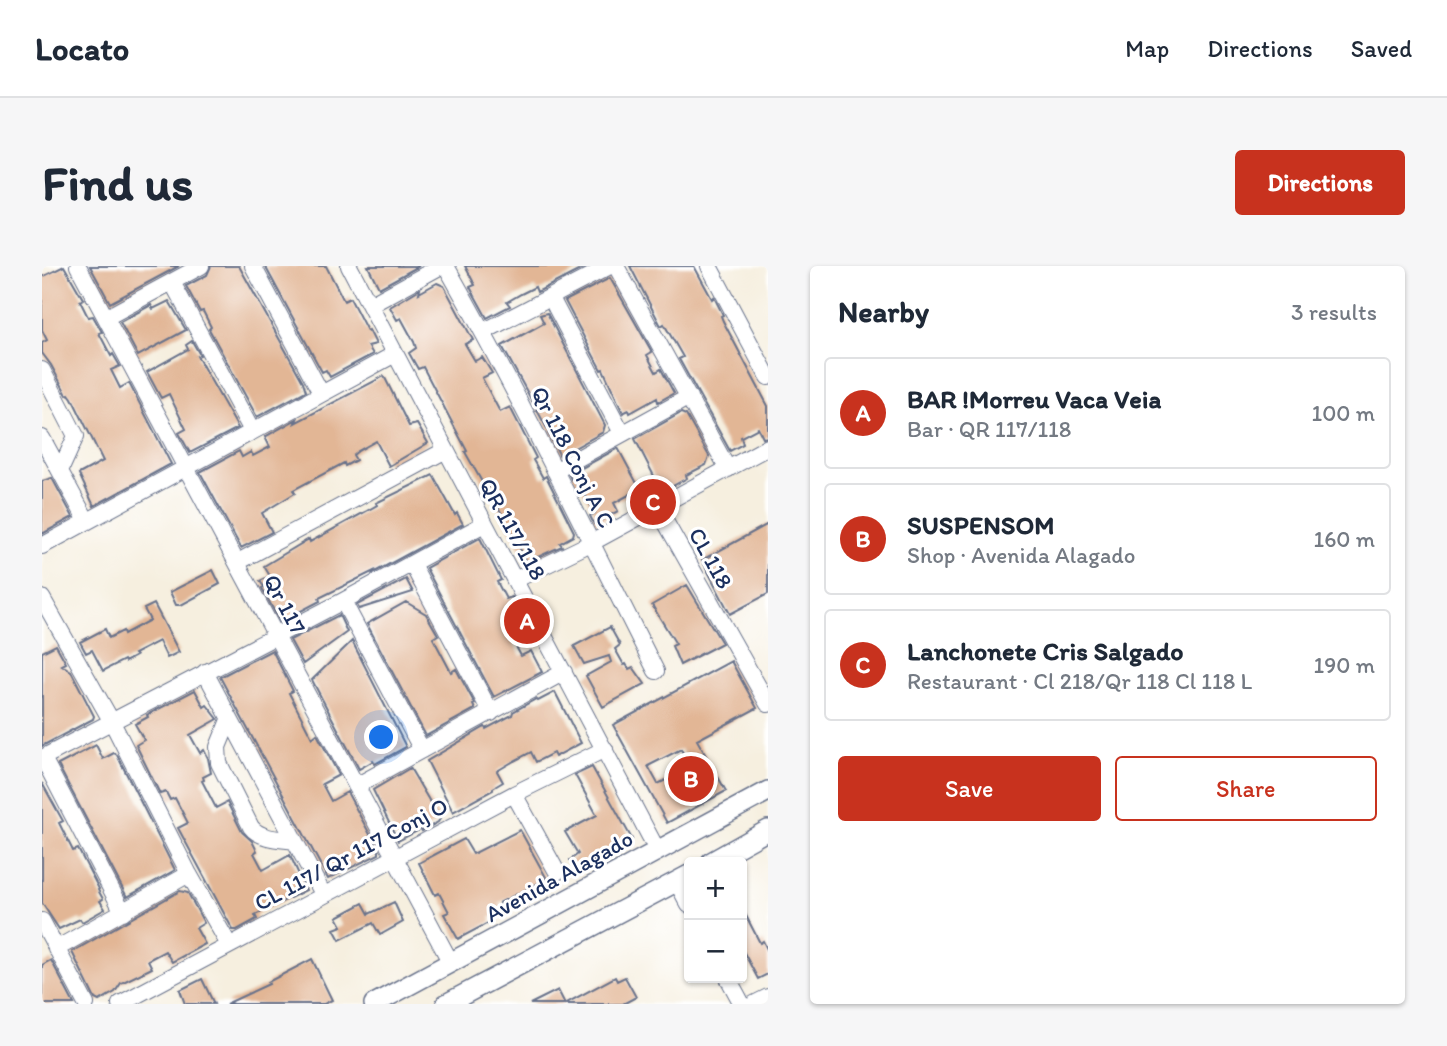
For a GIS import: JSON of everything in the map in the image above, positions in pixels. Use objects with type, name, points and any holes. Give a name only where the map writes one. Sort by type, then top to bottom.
[{"type":"main road","name":"Avenida Alagado","points":[[374,1004],[768,791]]},
{"type":"main road","points":[[720,857],[768,830]]},
{"type":"main road","points":[[447,965],[437,985],[447,1004],[683,878]]},
{"type":"street","name":"Qr 117","points":[[78,266],[394,857],[447,965]]},
{"type":"street","points":[[107,317],[201,266]]},
{"type":"street","points":[[253,266],[321,393]]},
{"type":"street","name":"QR 117/118","points":[[349,266],[444,451],[565,672],[657,850]]},
{"type":"street","points":[[370,305],[444,266]]},
{"type":"street","name":"Qr 118 Conj A C","points":[[444,266],[483,332],[656,671]]},
{"type":"street","points":[[483,332],[610,266]]},
{"type":"street","points":[[616,266],[728,469]]},
{"type":"street","points":[[709,266],[768,377]]},
{"type":"street","points":[[172,282],[252,431]]},
{"type":"street","points":[[551,298],[622,433]]},
{"type":"street","points":[[42,545],[395,354]]},
{"type":"street","points":[[42,370],[76,436],[60,471]]},
{"type":"street","points":[[555,471],[689,397]]},
{"type":"street","points":[[42,438],[87,521]]},
{"type":"street","points":[[515,580],[768,447]]},
{"type":"street","points":[[238,562],[444,451]]},
{"type":"street","name":"CL 118","points":[[657,507],[768,704]]},
{"type":"street","points":[[122,912],[42,758],[484,524]]},
{"type":"street","points":[[412,564],[491,713]]},
{"type":"street","points":[[42,598],[113,722],[189,874],[229,945]]},
{"type":"street","points":[[343,601],[422,750]]},
{"type":"street","points":[[42,635],[58,627]]},
{"type":"street","points":[[205,672],[323,894]]},
{"type":"street","points":[[356,786],[565,672]]},
{"type":"street","points":[[229,720],[218,747],[219,763],[253,831],[263,836],[295,841]]},
{"type":"street","name":"CL 117/ Qr 117 Conj O","points":[[120,1004],[323,894],[605,749]]},
{"type":"street","points":[[514,794],[557,872]]},
{"type":"street","points":[[56,949],[189,874]]},
{"type":"street","points":[[42,921],[86,1004]]},
{"type":"street","points":[[731,983],[742,1004]]},
{"type":"street","points":[[754,1004],[768,997]]},
{"type":"building","points":[[64,266],[83,299],[80,301],[88,317],[93,316],[111,356],[113,354],[120,366],[111,370],[120,388],[129,383],[171,464],[94,506],[79,474],[103,461],[72,398],[67,395],[42,353],[42,343],[47,340],[42,330],[42,277]]},
{"type":"building","points":[[90,266],[179,266],[110,303]]},
{"type":"building","points":[[211,266],[239,266],[306,391],[257,417],[209,329],[211,327],[203,311],[200,312],[186,286],[207,275]]},
{"type":"building","points":[[265,266],[326,266],[344,301],[350,298],[367,331],[369,330],[376,344],[368,346],[373,354],[330,377],[326,370],[322,372]]},
{"type":"building","points":[[368,266],[419,266],[379,288]]},
{"type":"building","points":[[465,266],[584,268],[537,292],[535,287],[521,294],[507,302],[510,306],[487,318],[470,287],[475,285]]},
{"type":"building","points":[[630,266],[694,266],[712,299],[714,297],[723,315],[723,321],[768,406],[768,437],[763,438],[758,428],[741,437],[743,444],[730,451],[679,359],[683,357],[664,324],[661,326]]},
{"type":"building","points":[[610,278],[652,352],[647,355],[656,372],[661,369],[674,393],[658,402],[657,398],[630,413],[629,410],[623,413],[603,369],[601,370],[565,301]]},
{"type":"building","points":[[437,283],[444,286],[473,340],[465,344],[475,361],[482,357],[492,373],[482,378],[500,412],[510,407],[536,458],[533,460],[543,478],[546,476],[574,532],[573,536],[560,543],[562,546],[527,562],[486,484],[482,482],[465,452],[467,451],[423,367],[418,369],[409,353],[416,348],[414,342],[401,318],[397,320],[390,307],[420,289],[419,293]]},
{"type":"building","points":[[169,301],[186,330],[138,356],[120,322],[151,305],[153,309]]},
{"type":"building","points":[[547,313],[605,425],[603,432],[560,456],[502,346],[544,323],[540,315]]},
{"type":"building","points":[[192,341],[200,355],[197,356],[238,428],[190,453],[179,433],[186,429],[169,394],[161,398],[147,372],[188,349],[186,345]]},
{"type":"building","points":[[384,376],[409,426],[417,424],[428,443],[389,466],[376,441],[358,451],[353,455],[356,460],[345,466],[344,463],[293,490],[295,493],[262,513],[272,532],[241,548],[200,472],[239,451],[242,457],[251,452],[253,456],[270,447],[265,437]]},
{"type":"building","points":[[681,413],[686,415],[709,456],[706,465],[686,475],[687,478],[671,487],[669,484],[653,493],[647,482],[655,478],[635,439]]},
{"type":"building","points":[[618,448],[640,489],[614,503],[618,511],[594,524],[590,516],[595,513],[581,487],[579,489],[569,475]]},
{"type":"building","points":[[433,475],[455,515],[457,513],[463,524],[373,573],[374,571],[319,598],[320,601],[280,622],[260,581],[270,576],[264,566],[309,539],[310,542],[377,505],[376,503]]},
{"type":"building","points":[[52,478],[73,517],[42,534],[42,481]]},
{"type":"building","points":[[768,524],[768,594],[730,614],[702,560]]},
{"type":"building","points":[[480,538],[501,580],[497,582],[506,599],[512,597],[520,613],[514,616],[518,625],[509,630],[512,639],[521,656],[531,651],[542,672],[494,697],[426,568]]},
{"type":"building","points":[[213,570],[220,584],[181,605],[176,605],[170,592]]},
{"type":"building","points":[[406,579],[413,592],[359,609],[357,605]]},
{"type":"building","points":[[687,585],[722,643],[680,665],[672,646],[676,644],[652,605]]},
{"type":"building","points":[[406,602],[426,614],[438,635],[433,638],[451,672],[456,669],[475,704],[475,709],[426,736],[367,624]]},
{"type":"building","points":[[154,604],[179,652],[167,658],[159,641],[125,662],[124,660],[103,671],[92,650],[86,653],[80,642],[105,629],[109,638],[123,631],[124,634],[150,620],[144,609]]},
{"type":"building","points":[[339,615],[347,632],[303,664],[290,640]]},
{"type":"building","points":[[610,627],[620,645],[615,649],[624,665],[629,669],[633,667],[645,684],[603,707],[586,676],[611,662],[609,656],[584,664],[574,646]]},
{"type":"building","points":[[352,641],[406,747],[375,764],[373,761],[359,769],[312,680]]},
{"type":"building","points":[[56,645],[66,663],[62,665],[71,671],[94,716],[42,746],[42,652]]},
{"type":"building","points":[[272,650],[293,691],[289,693],[312,738],[317,734],[339,775],[322,784],[331,801],[347,792],[379,851],[379,854],[328,879],[220,677]]},
{"type":"building","points":[[731,661],[757,708],[697,740],[726,791],[667,823],[613,725]],"holes":[[[681,749],[690,768],[658,784],[648,766]]]},
{"type":"building","points":[[195,690],[204,707],[207,705],[218,719],[190,735],[200,753],[204,750],[208,758],[211,773],[203,777],[202,781],[216,808],[227,802],[242,832],[252,841],[257,851],[254,853],[263,870],[290,855],[306,890],[255,915],[257,919],[237,930],[233,930],[178,828],[188,823],[175,798],[170,800],[166,792],[160,794],[136,745],[144,740],[135,724]]},
{"type":"building","points":[[555,692],[581,743],[555,757],[553,753],[536,762],[531,752],[514,761],[497,771],[503,782],[453,812],[427,761],[536,699],[538,701]]},
{"type":"building","points":[[96,745],[103,759],[114,753],[117,755],[175,870],[127,897],[58,765]]},
{"type":"building","points":[[592,767],[632,839],[576,871],[570,860],[578,854],[565,832],[597,815],[575,775]]},
{"type":"building","points":[[410,768],[440,819],[422,831],[421,829],[398,841],[373,790]]},
{"type":"building","points":[[42,783],[63,821],[59,823],[73,851],[78,849],[99,889],[103,899],[100,901],[105,909],[82,922],[80,919],[59,929],[42,903]]},
{"type":"building","points":[[520,830],[547,879],[499,903],[503,910],[490,918],[492,921],[458,939],[444,914],[449,912],[439,893],[435,895],[419,863],[464,839],[473,854]]},
{"type":"building","points":[[180,891],[188,893],[204,923],[196,928],[205,944],[172,962],[165,951],[148,960],[152,968],[121,983],[115,992],[99,1001],[95,999],[72,952]]},
{"type":"building","points":[[394,902],[403,922],[380,935],[373,923],[340,940],[334,929],[342,926],[337,917],[363,903],[369,914]]},
{"type":"building","points":[[747,918],[760,943],[763,941],[768,951],[768,974],[758,979],[747,958]]},
{"type":"building","points":[[312,959],[332,1000],[324,1004],[226,1004],[269,984],[268,982]]},
{"type":"building","points":[[51,960],[74,1004],[42,1004],[42,965]]},
{"type":"building","points":[[615,977],[617,981],[625,977],[636,997],[623,1004],[565,1004]]},
{"type":"building","points":[[202,979],[214,1004],[185,1004],[180,990]]},
{"type":"building","points":[[558,990],[565,1004],[530,1004]]},
{"type":"place","name":"Lanchonete Cris Salgado","points":[[653,502]]},
{"type":"place","name":"BAR !Morreu Vaca Veia","points":[[527,621]]},
{"type":"place","name":"SUSPENSOM","points":[[691,779]]}]
